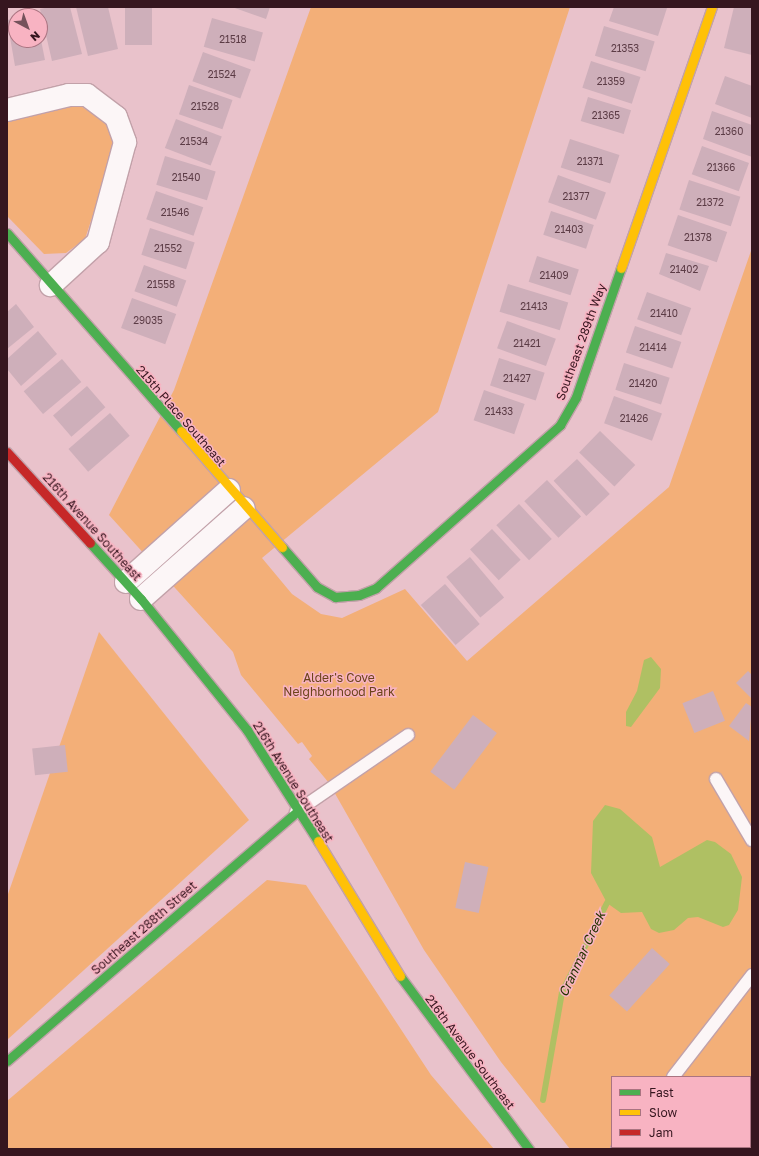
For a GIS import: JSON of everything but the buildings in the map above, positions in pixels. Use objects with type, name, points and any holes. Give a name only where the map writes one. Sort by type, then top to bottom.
[{"type":"street","name":"Southeast 289th Way","points":[[348,598],[376,588],[560,425],[576,398],[712,7]]},
{"type":"street","points":[[7,110],[69,95],[87,95],[99,101],[116,117],[126,142],[98,242],[51,285]]},
{"type":"street","name":"215th Place Southeast","points":[[7,233],[244,508],[317,587],[335,597],[348,598]]},
{"type":"street","name":"216th Avenue Southeast","points":[[7,452],[141,599],[247,730],[296,812],[359,905],[410,992],[529,1149]]},
{"type":"street","points":[[126,582],[229,490]]},
{"type":"street","points":[[141,599],[244,508]]},
{"type":"street","name":"Southeast 288th Street","points":[[7,1061],[296,812]]},
{"type":"lane","points":[[296,812],[408,735]]},
{"type":"lane","points":[[716,779],[752,840]]},
{"type":"lane","points":[[674,1076],[752,975]]},
{"type":"green space","name":"Alder's Cove Neighborhood Park","points":[[311,7],[570,7],[438,412],[262,558],[292,594],[321,614],[342,618],[405,589],[467,661],[669,487],[752,248],[752,1127],[751,1076],[611,1076],[611,1148],[728,1148],[727,1149],[570,1149],[501,1062],[424,950],[329,783],[309,759],[312,756],[302,742],[298,744],[241,675],[233,652],[109,515],[174,390]]},
{"type":"green space","points":[[79,105],[108,123],[116,145],[85,239],[66,253],[44,254],[7,216],[7,122]]},
{"type":"green space","points":[[99,632],[249,820],[7,1040],[7,897]]},
{"type":"green space","points":[[267,880],[306,885],[431,1075],[494,1149],[7,1149],[7,1101]]},
{"type":"shaded area","points":[[651,657],[661,669],[660,688],[631,727],[626,726],[626,712],[637,691],[644,660]]},
{"type":"shaded area","points":[[605,805],[620,809],[652,837],[660,867],[707,840],[715,842],[731,854],[742,877],[738,910],[729,925],[723,927],[698,917],[688,918],[674,930],[659,933],[651,929],[642,912],[621,913],[607,903],[591,873],[593,821]]},
{"type":"waterway","name":"Cranmar Creek","points":[[543,1100],[562,992],[607,903]]},
{"type":"traffic: fast","points":[[7,233],[181,431]]},
{"type":"traffic: fast","points":[[282,547],[317,587],[335,597],[359,595],[376,588],[560,425],[576,397],[621,268]]},
{"type":"traffic: fast","points":[[90,543],[141,599],[247,730],[318,841]]},
{"type":"traffic: fast","points":[[7,1061],[296,812]]},
{"type":"traffic: fast","points":[[400,976],[529,1149]]},
{"type":"traffic: slow","points":[[621,268],[712,7]]},
{"type":"traffic: slow","points":[[181,431],[282,547]]},
{"type":"traffic: slow","points":[[318,841],[400,976]]},
{"type":"traffic: jam","points":[[7,452],[90,543]]}]
